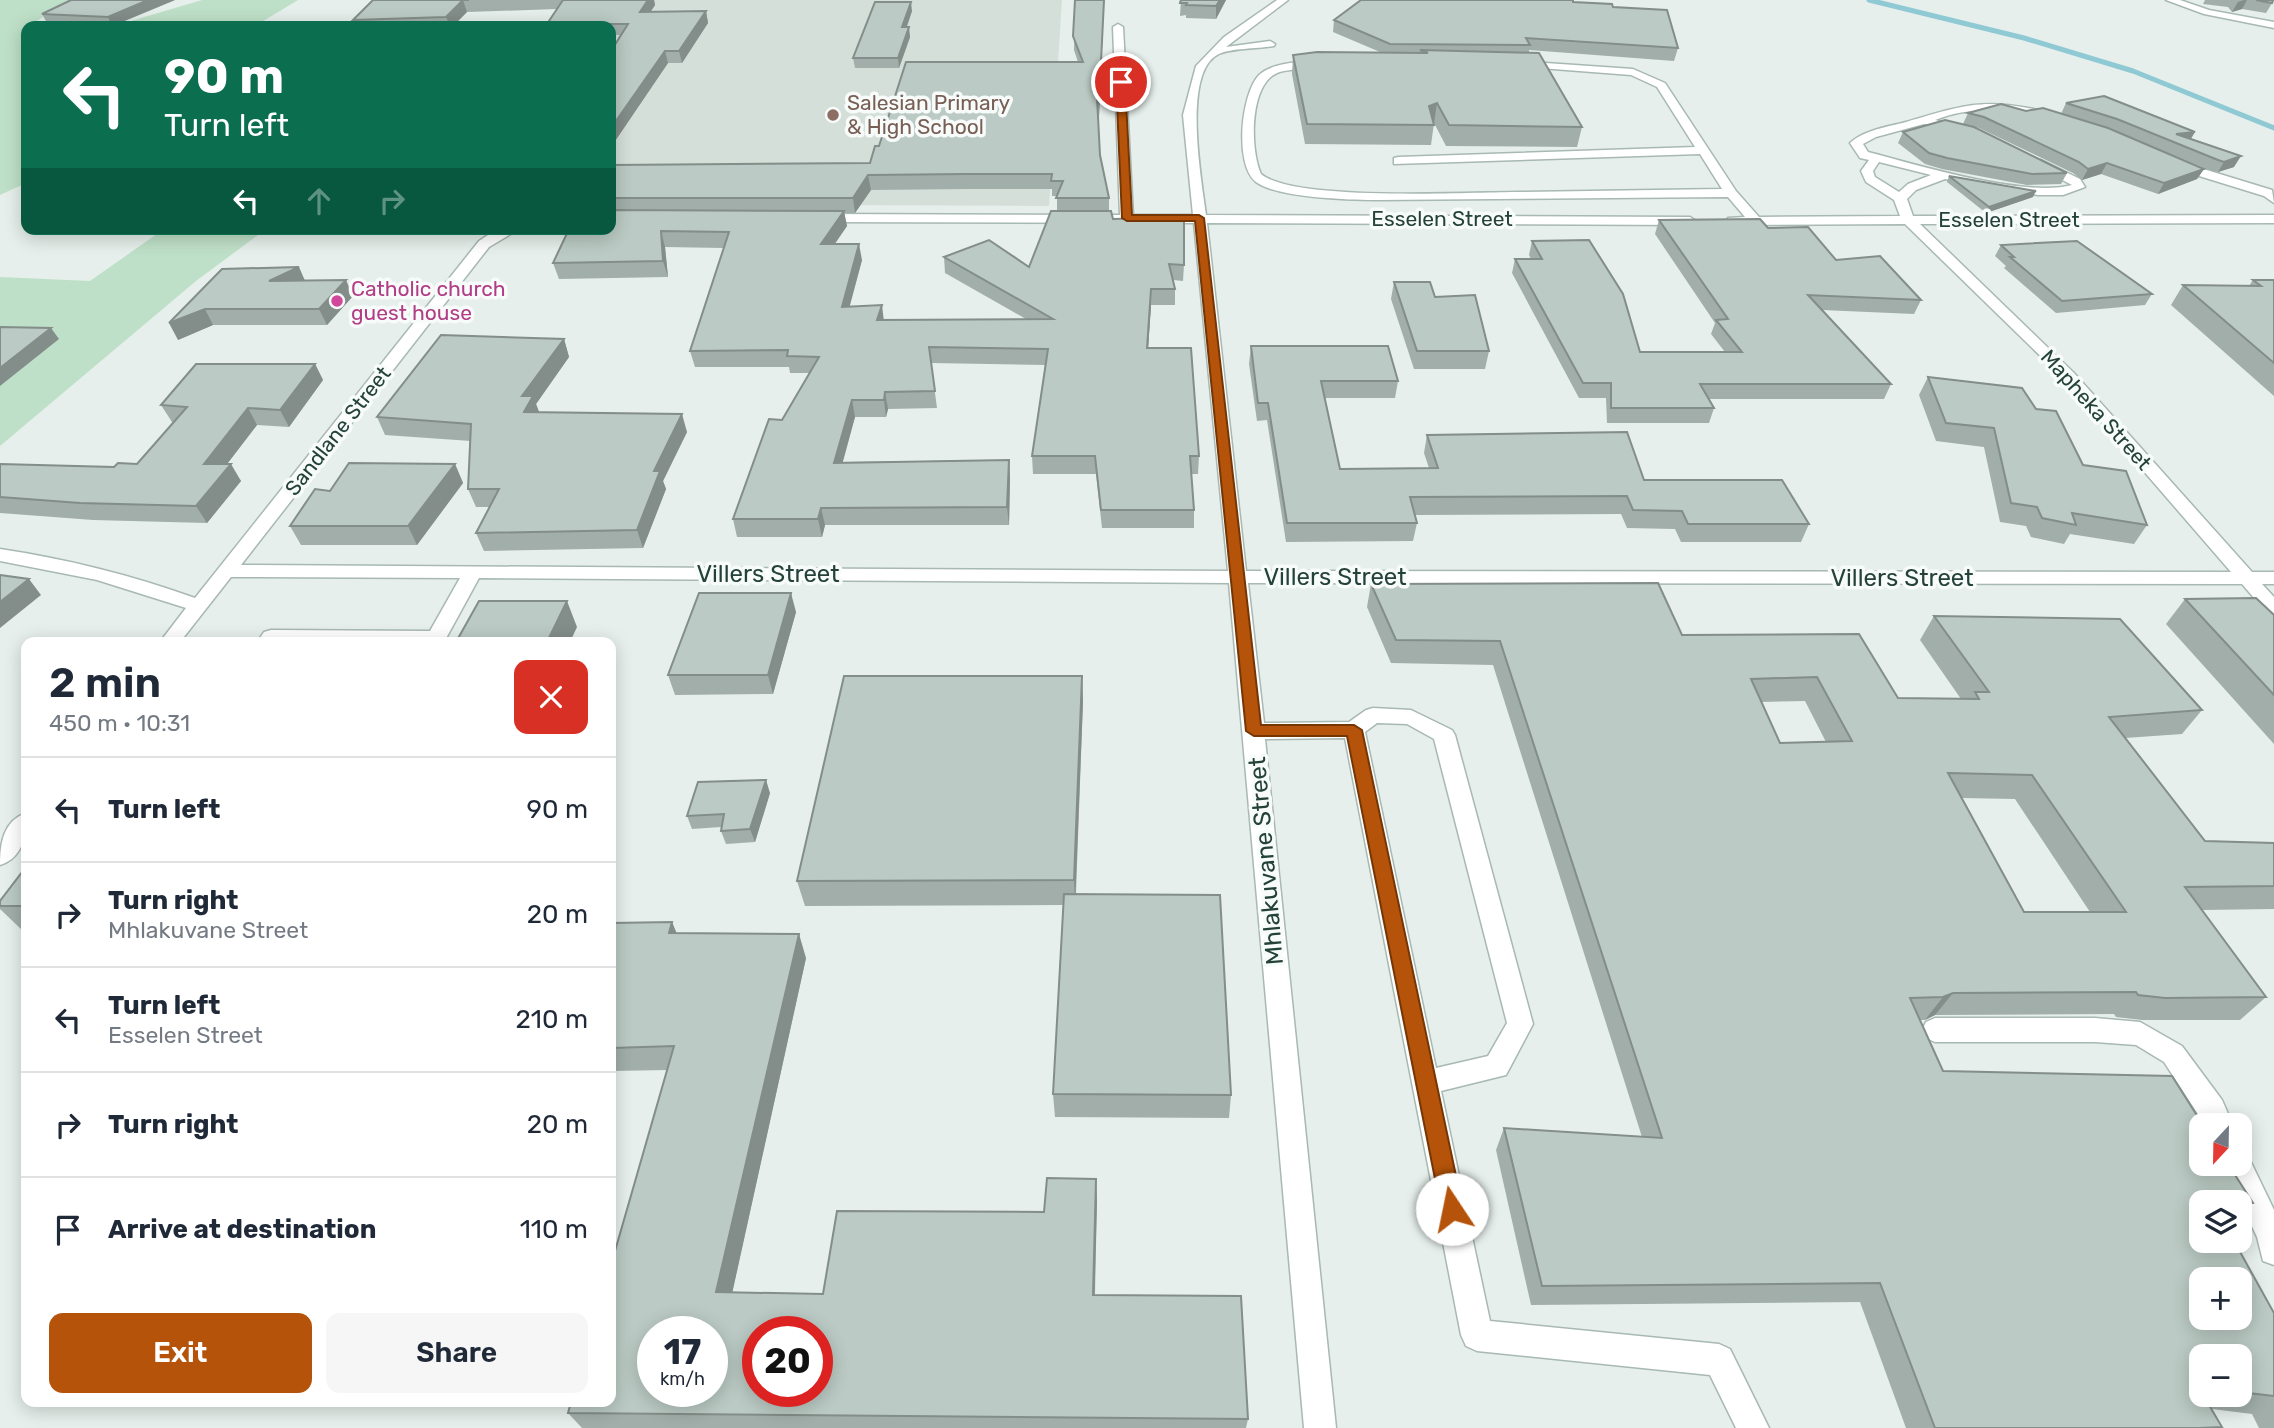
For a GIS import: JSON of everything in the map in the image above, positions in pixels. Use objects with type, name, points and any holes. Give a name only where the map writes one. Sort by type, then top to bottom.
[{"type":"street","name":"Mhlakuvane Street","points":[[1283,0],[1228,39],[1201,66],[1189,114],[1254,731],[1320,1428]]},
{"type":"street","points":[[2171,0],[2207,12],[2274,25]]},
{"type":"street","points":[[1118,27],[1127,218]]},
{"type":"street","points":[[1216,51],[1270,44]]},
{"type":"street","points":[[1332,64],[1277,70],[1264,76],[1254,88],[1250,109],[1249,157],[1254,175],[1267,184],[1328,194],[1412,196],[1731,193]]},
{"type":"street","points":[[1505,64],[1602,68],[1649,78],[1661,85],[1731,193],[1755,221]]},
{"type":"street","points":[[2032,160],[2068,178],[2079,187],[2063,192],[2031,190],[1941,176],[1864,155],[1856,143],[1872,135],[1931,116],[1978,107],[2034,111],[2071,123]]},
{"type":"street","points":[[1922,121],[1974,132]]},
{"type":"street","points":[[1398,161],[1703,150]]},
{"type":"street","points":[[2156,156],[2207,176],[2268,193],[2274,199]]},
{"type":"street","points":[[1876,158],[1867,171],[1870,179],[1900,198],[1908,220]]},
{"type":"street","points":[[1900,198],[1912,187],[1941,176]]},
{"type":"street","name":"Esselen Street","points":[[806,218],[1706,221],[2274,219]]},
{"type":"street","name":"Mapheka Street","points":[[1908,220],[2069,376],[2274,609]]},
{"type":"street","name":"Sandlane Street","points":[[174,637],[484,244],[496,235]]},
{"type":"street","points":[[0,555],[53,561],[132,582],[199,606]]},
{"type":"street","name":"Villers Street","points":[[228,571],[1238,577],[2274,578]]},
{"type":"street","points":[[437,637],[473,572]]},
{"type":"street","points":[[1254,731],[1354,730],[1373,715],[1411,716],[1444,735],[1520,1024],[1497,1066],[1426,1082]]},
{"type":"street","points":[[1354,730],[1477,1335],[1719,1360],[1753,1428]]},
{"type":"street","points":[[0,856],[21,829]]},
{"type":"street","points":[[1936,1030],[2095,1030],[2140,1034],[2172,1054],[2214,1113]]},
{"type":"street","points":[[2243,1176],[2271,1235],[2274,1250]]},
{"type":"shaded area","name":"Salesian Primary & High School","points":[[625,0],[1062,0],[1049,206],[616,204],[616,21],[610,21]]},
{"type":"green space","points":[[0,0],[69,0],[37,21],[21,21],[21,185],[0,195]]},
{"type":"green space","points":[[202,0],[298,0],[263,21],[131,21]]},
{"type":"green space","points":[[155,235],[258,235],[196,281],[0,446],[0,277],[90,281]]},
{"type":"building","points":[[71,0],[148,0],[108,17],[42,14]]},
{"type":"building","points":[[373,0],[463,0],[446,17],[353,20]]},
{"type":"building","points":[[563,0],[648,0],[640,12],[706,11],[679,51],[665,51],[616,121],[616,43],[628,24],[616,24],[616,21],[549,21]]},
{"type":"building","points":[[1075,0],[1104,0],[1099,103],[1097,98],[1100,155],[1109,198],[1056,198],[1063,181],[1051,181],[1052,174],[966,174],[868,175],[853,198],[616,198],[616,165],[870,163],[875,146],[879,146],[906,62],[1083,62],[1073,36]]},
{"type":"building","points":[[1181,0],[1220,0],[1216,6],[1186,5],[1187,3],[1180,3]]},
{"type":"building","points":[[1361,0],[1573,0],[1612,4],[1613,7],[1667,10],[1678,48],[1526,38],[1530,45],[1390,44],[1334,20]]},
{"type":"building","points":[[875,2],[911,2],[902,27],[909,27],[898,58],[853,58]]},
{"type":"building","points":[[1420,50],[1539,53],[1582,127],[1449,125],[1437,103],[1429,106],[1434,125],[1307,124],[1293,55],[1317,52],[1428,53]]},
{"type":"building","points":[[2104,96],[2195,132],[2176,134],[2241,156],[2224,162],[2117,119],[2066,103]]},
{"type":"building","points":[[2001,104],[2026,111],[2043,108],[2108,128],[2204,169],[2164,183],[2107,163],[2088,169],[2079,162],[1984,117],[1968,113]]},
{"type":"building","points":[[1945,120],[1974,127],[2067,173],[2032,174],[1947,158],[1929,153],[1903,132]]},
{"type":"building","points":[[1949,176],[2036,191],[1989,207]]},
{"type":"building","points":[[616,210],[844,211],[821,244],[859,244],[842,307],[882,305],[877,320],[1053,319],[944,257],[989,240],[1029,267],[1051,211],[1111,211],[1113,219],[1184,217],[1184,265],[1169,264],[1175,289],[1151,289],[1147,348],[1191,348],[1199,456],[1190,456],[1194,510],[1101,510],[1095,456],[1032,456],[1048,349],[929,347],[935,391],[885,392],[884,400],[852,400],[834,463],[1009,460],[1007,507],[821,508],[818,519],[733,519],[769,419],[782,420],[819,357],[787,356],[788,350],[690,351],[729,232],[661,231],[663,261],[553,263],[566,235],[616,235]]},
{"type":"building","points":[[1760,219],[1768,228],[1808,227],[1836,260],[1880,256],[1921,300],[1808,295],[1891,384],[1700,384],[1714,408],[1611,408],[1611,383],[1583,383],[1515,259],[1542,259],[1532,241],[1589,240],[1623,294],[1640,352],[1742,352],[1716,320],[1728,319],[1659,220]]},
{"type":"building","points":[[2077,241],[2152,294],[2062,301],[2010,257],[2014,257],[2001,245]]},
{"type":"building","points":[[299,267],[269,281],[346,280],[319,309],[205,309],[169,323],[222,269]]},
{"type":"building","points":[[2253,280],[2274,280],[2274,363],[2183,285],[2261,286]]},
{"type":"building","points":[[1394,282],[1430,282],[1435,297],[1475,295],[1489,351],[1417,351]]},
{"type":"building","points":[[0,327],[51,328],[0,368]]},
{"type":"building","points":[[441,335],[564,339],[522,396],[533,396],[524,412],[682,414],[654,471],[660,471],[637,530],[476,533],[499,489],[468,489],[471,424],[377,417]]},
{"type":"building","points":[[1251,346],[1388,346],[1398,381],[1321,381],[1340,469],[1438,468],[1427,435],[1627,432],[1644,480],[1782,480],[1809,524],[1688,524],[1682,511],[1633,510],[1627,496],[1410,497],[1417,523],[1287,523],[1268,403],[1258,403]]},
{"type":"building","points":[[196,364],[315,364],[280,410],[248,408],[204,464],[231,464],[196,506],[80,503],[0,497],[0,464],[114,467],[118,463],[137,464],[187,407],[161,405]]},
{"type":"building","points":[[1928,377],[2022,388],[2036,409],[2056,411],[2083,465],[2126,471],[2147,525],[2072,513],[2076,525],[2042,518],[2037,507],[2011,503],[1994,428],[1946,423]]},
{"type":"building","points":[[349,463],[455,464],[408,526],[290,526],[315,489],[330,491]]},
{"type":"building","points":[[0,575],[29,579],[0,602]]},
{"type":"building","points":[[1658,583],[1682,635],[1859,634],[1898,698],[1979,699],[1975,692],[1989,692],[1934,616],[2120,619],[2202,710],[2109,717],[2205,841],[2274,843],[2274,886],[2185,887],[2266,997],[2165,998],[2138,995],[2136,992],[1953,993],[1943,997],[1910,998],[1943,1071],[2172,1076],[2195,1113],[2189,1113],[2189,1176],[2236,1176],[2245,1190],[2189,1190],[2189,1253],[2241,1253],[2248,1267],[2189,1267],[2189,1330],[2252,1330],[2252,1273],[2274,1313],[2274,1396],[2252,1393],[2252,1344],[2189,1344],[2189,1407],[2210,1407],[2222,1427],[1935,1428],[1880,1283],[1542,1286],[1504,1128],[1662,1138],[1500,641],[1396,640],[1371,584]],"holes":[[[1817,677],[1852,741],[1780,743],[1751,679]],[[1948,773],[2032,775],[2126,912],[2024,912]]]},
{"type":"building","points":[[699,593],[791,593],[768,675],[668,675]]},
{"type":"building","points":[[2256,598],[2274,615],[2274,695],[2185,599]]},
{"type":"building","points":[[479,601],[567,601],[549,637],[459,637]]},
{"type":"building","points":[[844,676],[1082,676],[1074,880],[797,881]]},
{"type":"building","points":[[766,780],[750,829],[721,831],[724,814],[687,816],[698,782]]},
{"type":"building","points":[[21,874],[21,906],[0,906],[0,901]]},
{"type":"building","points":[[1064,894],[1220,895],[1231,1095],[1053,1094]]},
{"type":"building","points":[[672,922],[669,933],[799,934],[716,1292],[823,1294],[837,1211],[1044,1212],[1047,1178],[1096,1179],[1093,1295],[1241,1296],[1248,1419],[568,1413],[570,1407],[616,1407],[616,1248],[674,1046],[616,1048],[616,923]]},
{"type":"waterway","points":[[1869,0],[2024,38],[2133,71],[2274,128]]},
{"type":"place","name":"Salesian Primary & High School","points":[[833,115]]},
{"type":"place","name":"Catholic church guest house","points":[[337,301]]},
{"type":"route","points":[[1121,82],[1127,218],[1199,218],[1254,731],[1354,730],[1452,1209]]}]
